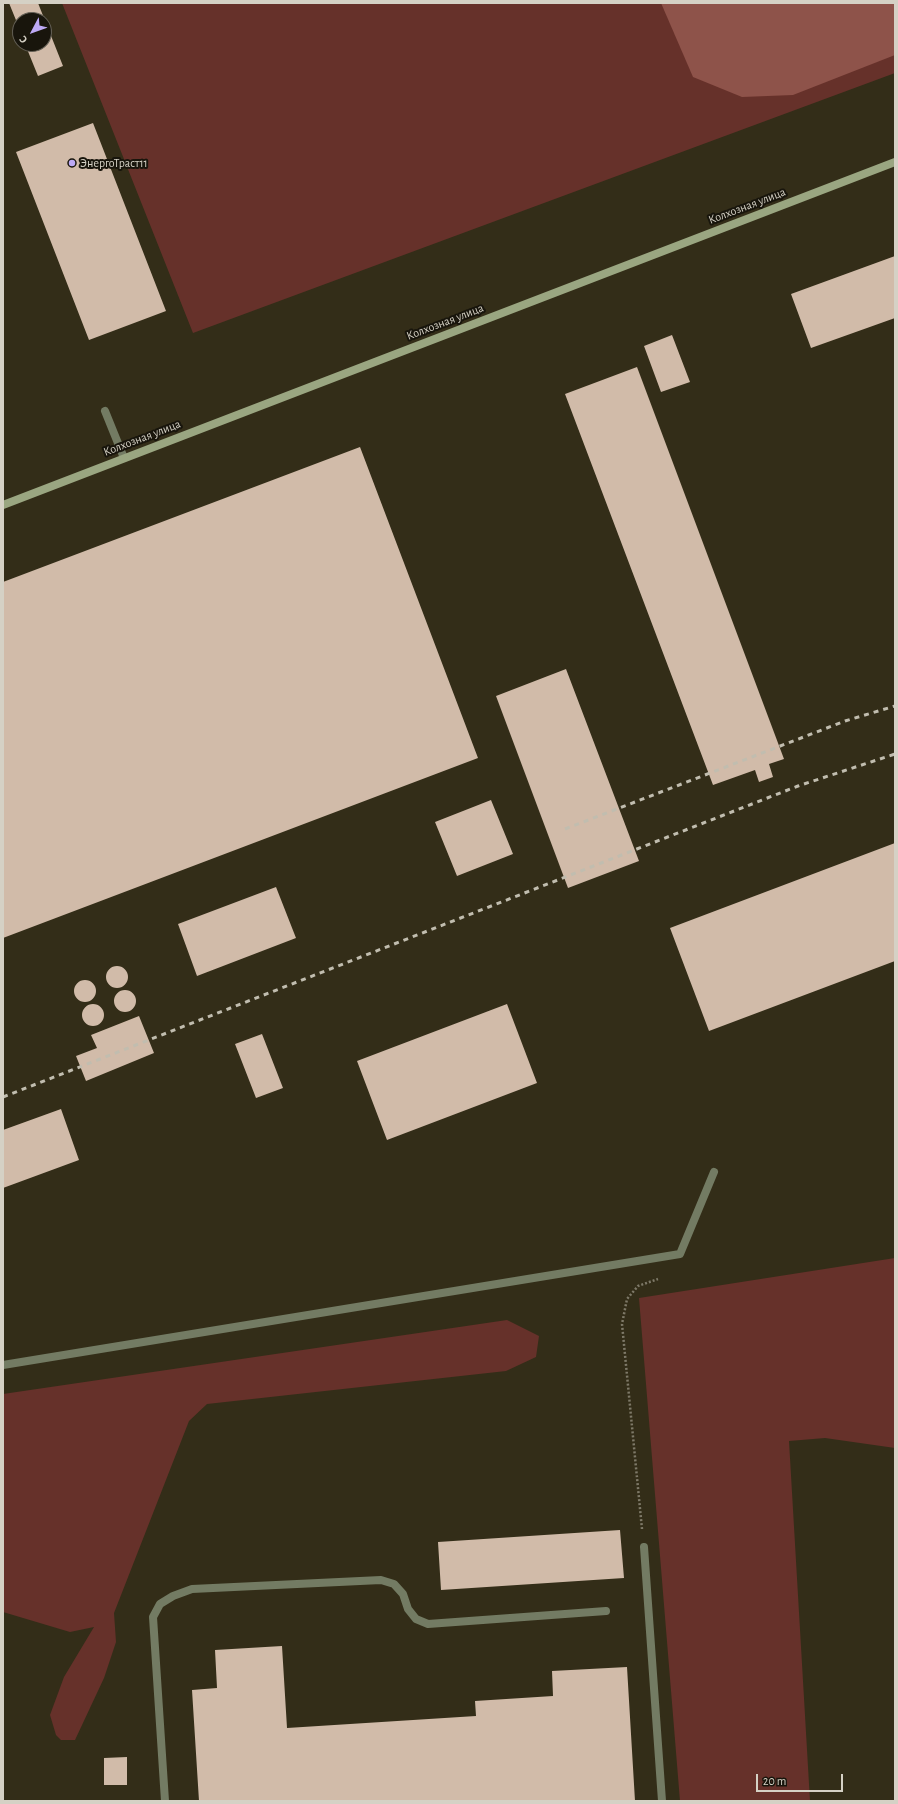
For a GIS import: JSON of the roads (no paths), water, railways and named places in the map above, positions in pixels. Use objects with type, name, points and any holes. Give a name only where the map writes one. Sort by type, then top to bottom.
[{"type":"street","name":"Колхозная улица","points":[[3,504],[895,162]]},
{"type":"lane","points":[[105,411],[124,458]]},
{"type":"lane","points":[[3,1365],[680,1254],[714,1172]]},
{"type":"lane","points":[[644,1547],[662,1801]]},
{"type":"lane","points":[[166,1801],[154,1617],[160,1604],[173,1596],[192,1589],[381,1580],[394,1584],[402,1594],[408,1609],[416,1619],[428,1624],[606,1611]]},
{"type":"railway","points":[[565,829],[845,721],[895,706]]},
{"type":"railway","points":[[3,1097],[798,786],[895,754]]},
{"type":"place","name":"ЭнергоТраст11","points":[[72,163]]}]
